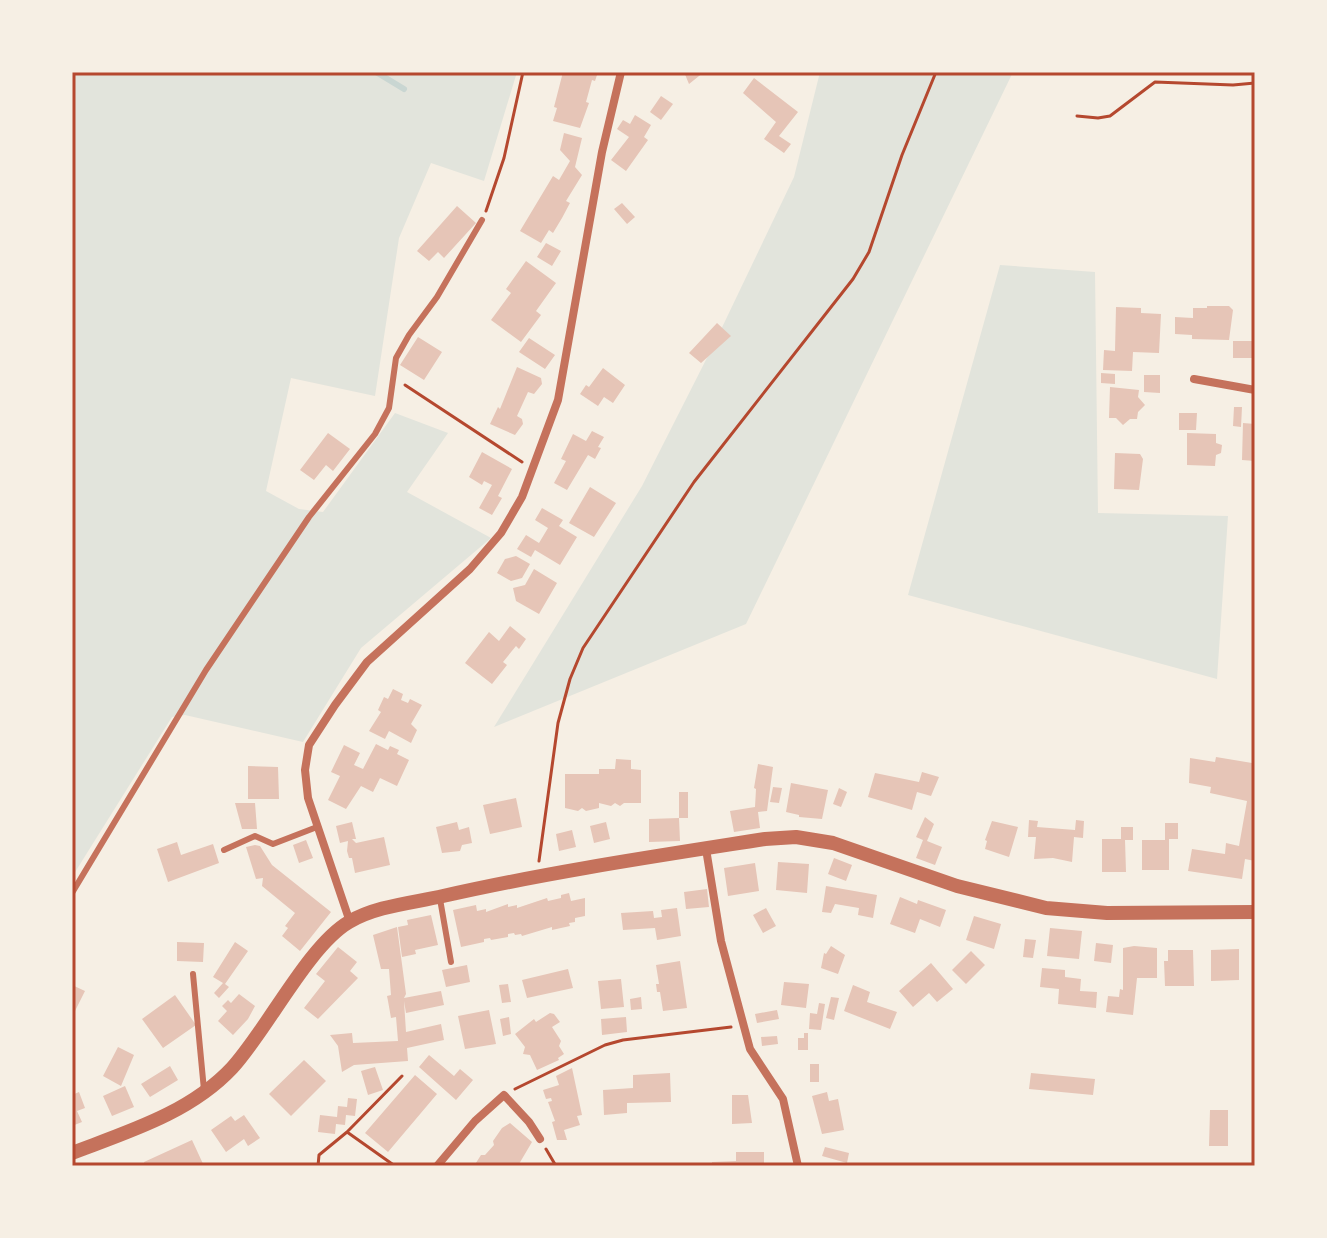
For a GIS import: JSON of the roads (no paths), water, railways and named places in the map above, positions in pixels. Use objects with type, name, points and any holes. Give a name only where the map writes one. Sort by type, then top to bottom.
[{"type":"street","points":[[350,922],[305,788],[309,745],[375,652],[491,547],[522,497],[558,400],[602,152],[621,72]]},
{"type":"street","points":[[1194,379],[1255,390]]},
{"type":"street","points":[[72,1153],[149,1122],[204,1092],[234,1065],[319,951],[350,922],[374,912],[536,876],[796,837],[833,843],[957,886],[1046,908],[1107,913],[1255,912]]},
{"type":"street","points":[[706,849],[718,928],[743,1026],[750,1049],[783,1099],[798,1166]]},
{"type":"street","points":[[437,1166],[475,1121],[504,1095],[540,1139]]},
{"type":"lane","points":[[72,893],[206,670],[309,517],[375,434],[389,408],[396,358],[437,297],[482,220]]},
{"type":"lane","points":[[224,850],[255,836],[273,844],[317,827]]},
{"type":"lane","points":[[439,897],[451,962]]},
{"type":"lane","points":[[193,974],[204,1092]]},
{"type":"waterway","points":[[376,72],[404,89]]}]
